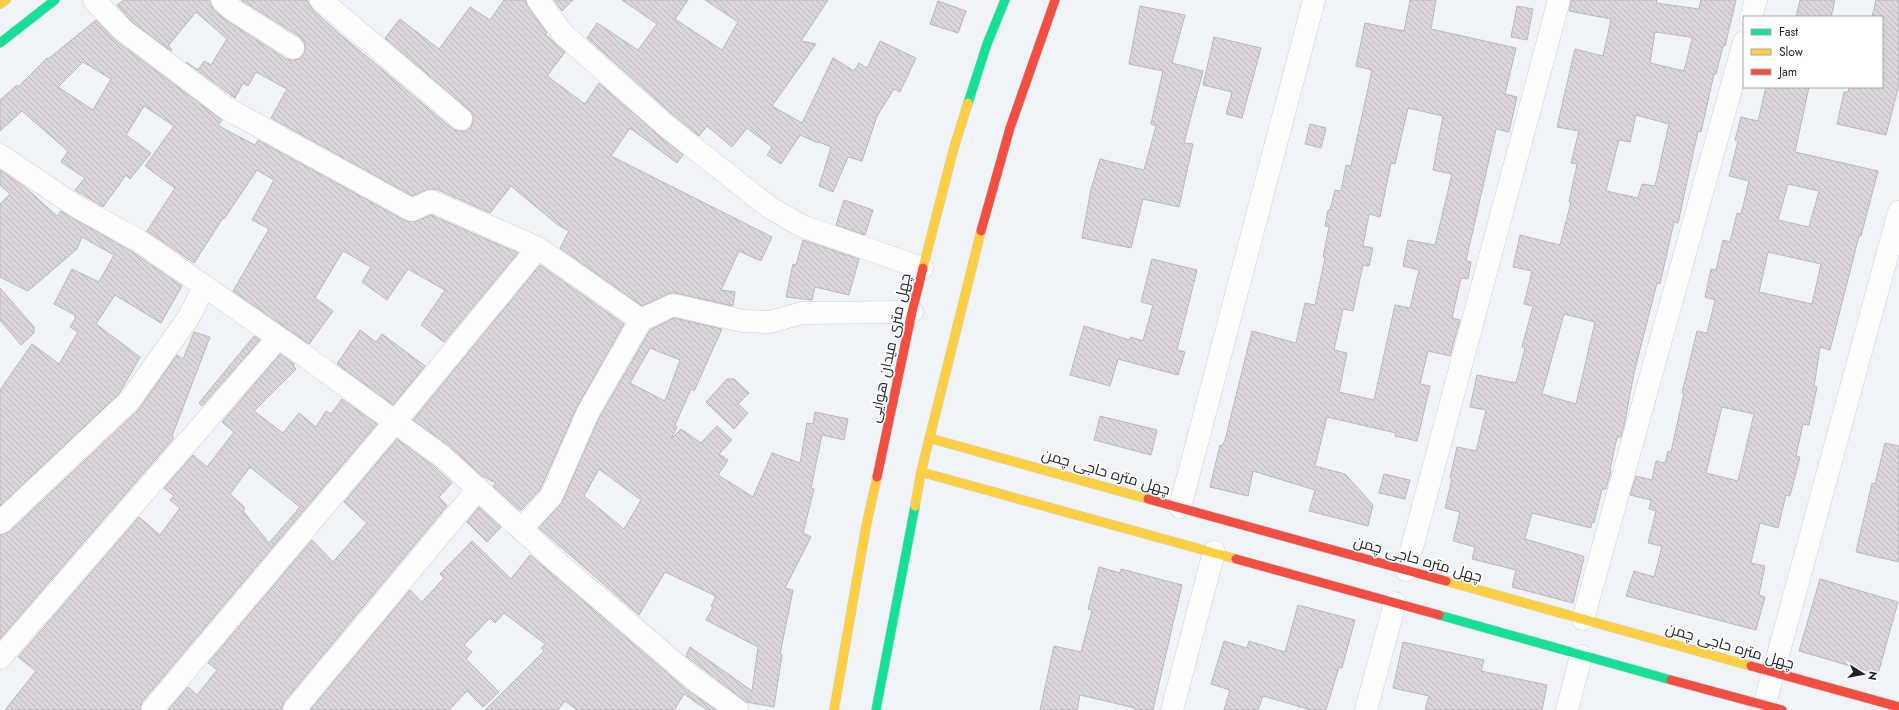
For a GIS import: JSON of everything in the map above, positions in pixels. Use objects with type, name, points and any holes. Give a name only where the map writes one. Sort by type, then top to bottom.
[{"type":"main road","points":[[0,4],[6,0]]},
{"type":"main road","points":[[0,43],[55,0]]},
{"type":"main road","name":"چهل متری میدان هوایی","points":[[834,710],[866,527],[922,268],[953,151],[987,44],[1005,0]]},
{"type":"main road","points":[[876,710],[921,472],[971,267],[1010,128],[1055,0]]},
{"type":"main road","name":"چهل متره حاجی چمن","points":[[929,438],[1899,707]]},
{"type":"main road","points":[[921,472],[1214,552],[1770,708]]},
{"type":"street","points":[[94,0],[123,30],[226,108],[412,210],[431,201],[538,248],[641,320]]},
{"type":"street","points":[[222,0],[233,10],[293,48]]},
{"type":"street","points":[[321,0],[461,119]]},
{"type":"street","points":[[538,0],[569,40],[665,125],[769,207],[802,226],[922,268]]},
{"type":"street","points":[[1180,508],[1314,0]]},
{"type":"street","points":[[1406,570],[1559,0]]},
{"type":"street","points":[[1751,16],[1756,0]]},
{"type":"street","points":[[1583,619],[1743,46]]},
{"type":"street","points":[[0,155],[76,207],[138,240],[278,338],[442,456],[558,563],[694,679],[737,710]]},
{"type":"street","points":[[1770,708],[1773,672],[1899,212]]},
{"type":"street","points":[[152,710],[395,422],[538,248]]},
{"type":"street","points":[[0,523],[130,400],[189,317],[204,287]]},
{"type":"street","points":[[521,529],[551,497],[588,412],[641,320],[672,305],[743,321],[770,322],[802,313],[912,312]]},
{"type":"street","points":[[0,658],[278,338]]},
{"type":"street","points":[[294,710],[478,489]]},
{"type":"street","points":[[1172,710],[1214,552]]},
{"type":"street","points":[[1366,710],[1395,603]]},
{"type":"street","points":[[1567,710],[1582,656]]},
{"type":"building","points":[[124,0],[210,0],[213,9],[226,20],[286,59],[293,60],[299,59],[304,54],[304,42],[300,37],[241,0],[307,0],[313,10],[341,35],[453,129],[466,131],[471,127],[473,121],[473,115],[469,110],[385,38],[400,19],[439,49],[470,7],[490,20],[504,0],[526,0],[528,7],[547,33],[545,34],[565,52],[547,76],[585,104],[599,83],[683,155],[677,163],[630,128],[611,156],[772,237],[761,261],[739,251],[721,290],[735,292],[733,306],[675,293],[668,294],[642,306],[560,248],[569,231],[558,225],[511,186],[490,213],[436,189],[426,190],[412,196],[271,118],[287,89],[256,72],[248,86],[243,83],[235,98],[186,62],[198,70],[204,61],[211,65],[227,39],[196,12],[168,46],[172,49],[171,51],[131,21],[117,5]]},
{"type":"building","points":[[554,0],[573,0],[562,11]]},
{"type":"building","points":[[622,0],[688,0],[675,19],[722,50],[738,22],[705,0],[828,0],[801,41],[816,44],[772,106],[802,123],[833,58],[854,71],[859,63],[867,68],[880,41],[916,58],[900,92],[894,89],[877,116],[862,161],[848,157],[833,192],[819,186],[831,147],[800,135],[781,164],[767,155],[772,147],[747,128],[732,147],[707,126],[699,136],[673,115],[587,38],[597,23],[638,50],[657,24]]},
{"type":"building","points":[[1410,0],[1436,0],[1431,29],[1516,48],[1505,94],[1517,97],[1509,132],[1496,129],[1466,261],[1471,262],[1468,279],[1461,278],[1452,318],[1460,320],[1450,356],[1428,351],[1420,384],[1430,386],[1417,441],[1395,436],[1396,433],[1327,417],[1315,466],[1345,474],[1373,505],[1368,526],[1309,511],[1315,490],[1253,471],[1248,496],[1210,487],[1220,445],[1222,446],[1225,440],[1252,331],[1296,343],[1305,303],[1315,305],[1325,258],[1323,257],[1329,227],[1325,226],[1328,210],[1330,210],[1335,190],[1341,191],[1346,165],[1351,166],[1372,70],[1356,66],[1365,23],[1404,31]],"holes":[[[1408,108],[1443,116],[1433,170],[1452,174],[1435,245],[1408,240],[1403,266],[1419,270],[1410,308],[1395,305],[1374,400],[1339,392],[1347,353],[1334,350],[1343,309],[1353,311],[1363,265],[1369,266],[1373,248],[1363,246],[1369,214],[1380,217],[1391,163],[1395,164]]]},
{"type":"building","points":[[1571,0],[1657,0],[1656,3],[1699,9],[1701,0],[1736,0],[1725,46],[1723,46],[1716,74],[1714,74],[1701,132],[1698,131],[1678,223],[1674,222],[1660,284],[1657,283],[1634,373],[1621,437],[1617,437],[1611,471],[1606,489],[1602,489],[1594,523],[1592,522],[1591,528],[1532,513],[1525,539],[1583,556],[1584,558],[1573,603],[1512,587],[1516,570],[1472,559],[1475,547],[1453,541],[1460,512],[1445,508],[1452,479],[1450,478],[1457,447],[1476,451],[1486,410],[1470,407],[1477,375],[1516,383],[1525,348],[1522,347],[1533,306],[1524,304],[1532,271],[1513,267],[1520,235],[1560,245],[1571,202],[1569,202],[1577,164],[1571,163],[1579,131],[1557,127],[1575,49],[1603,56],[1611,19],[1569,11]],"holes":[[[1655,32],[1690,37],[1692,39],[1684,71],[1650,63]],[[1636,115],[1669,124],[1655,186],[1642,184],[1638,198],[1606,191],[1619,140],[1630,142]],[[1564,314],[1595,322],[1576,404],[1542,394]]]},
{"type":"building","points":[[1800,0],[1835,0],[1831,16],[1796,16]]},
{"type":"building","points":[[1876,0],[1899,0],[1899,85],[1886,135],[1837,124],[1844,92],[1848,92],[1849,88],[1883,88],[1883,16],[1872,16]]},
{"type":"building","points":[[938,1],[966,11],[958,33],[930,24]]},
{"type":"building","points":[[1140,6],[1185,15],[1172,63],[1203,71],[1184,143],[1193,144],[1179,207],[1143,199],[1131,248],[1082,238],[1091,189],[1100,159],[1144,170],[1156,126],[1151,124],[1163,71],[1129,64]]},
{"type":"building","points":[[1517,6],[1533,9],[1527,40],[1511,37]]},
{"type":"building","points":[[96,20],[115,40],[222,120],[218,125],[226,130],[255,145],[258,140],[406,221],[417,221],[431,215],[518,253],[444,342],[421,325],[445,290],[408,269],[387,300],[362,282],[371,267],[343,251],[315,298],[333,311],[309,344],[233,291],[269,229],[252,220],[274,180],[257,170],[224,219],[223,218],[194,263],[147,231],[175,188],[145,166],[174,126],[144,106],[126,135],[151,153],[130,179],[126,175],[103,207],[75,190],[85,178],[61,162],[68,151],[22,111],[0,131],[0,100],[17,85],[18,87],[47,58],[48,59]],"holes":[[[83,62],[111,79],[93,110],[58,87]]]},
{"type":"building","points":[[1214,37],[1261,48],[1242,118],[1226,114],[1232,92],[1203,85]]},
{"type":"building","points":[[1766,88],[1809,88],[1795,152],[1878,171],[1861,236],[1859,236],[1830,350],[1820,347],[1814,387],[1817,387],[1809,425],[1803,424],[1796,456],[1800,457],[1790,496],[1786,495],[1778,528],[1760,523],[1751,563],[1765,566],[1759,595],[1765,597],[1756,630],[1626,596],[1634,571],[1654,577],[1662,546],[1648,543],[1656,511],[1649,509],[1651,500],[1630,495],[1636,476],[1652,480],[1656,461],[1665,463],[1668,451],[1671,452],[1684,393],[1682,393],[1697,331],[1707,333],[1715,300],[1705,297],[1711,269],[1716,270],[1723,240],[1730,242],[1737,213],[1741,214],[1749,181],[1729,176],[1738,141],[1735,140],[1741,117],[1758,121]],"holes":[[[1788,184],[1819,191],[1809,227],[1778,220]],[[1768,252],[1821,264],[1812,304],[1759,292]],[[1722,407],[1754,414],[1738,481],[1706,473]]]},
{"type":"building","points":[[1310,124],[1326,128],[1321,148],[1305,144]]},
{"type":"building","points":[[0,170],[26,188],[57,216],[61,211],[131,251],[182,286],[161,323],[115,295],[96,324],[140,357],[119,394],[0,506],[0,390],[32,344],[59,364],[78,332],[70,327],[76,317],[74,316],[75,315],[54,304],[72,269],[99,282],[114,255],[82,237],[77,249],[28,291],[0,277],[0,204],[10,194],[0,185]]},
{"type":"building","points":[[844,200],[873,210],[865,235],[836,225]]},
{"type":"building","points":[[803,240],[859,259],[849,295],[815,287],[812,300],[786,297],[793,264],[796,265]]},
{"type":"building","points":[[1152,259],[1197,270],[1177,350],[1185,352],[1178,375],[1118,359],[1110,386],[1070,375],[1084,326],[1130,340],[1131,337],[1143,341],[1153,305],[1141,302]]},
{"type":"building","points":[[540,265],[624,324],[577,407],[540,490],[520,511],[493,486],[496,483],[482,476],[449,446],[413,420]]},
{"type":"building","points":[[0,288],[34,327],[34,333],[21,345],[0,320]]},
{"type":"building","points":[[674,318],[722,329],[694,391],[691,389],[675,425],[677,427],[671,439],[681,429],[701,443],[717,426],[732,440],[719,454],[728,460],[718,475],[753,497],[772,453],[800,463],[807,423],[813,424],[815,412],[848,419],[844,440],[822,435],[811,488],[814,489],[803,533],[811,537],[785,588],[793,590],[780,654],[782,655],[774,707],[746,702],[686,656],[690,647],[752,691],[758,647],[706,620],[713,607],[711,606],[716,596],[665,572],[639,615],[539,528],[562,502],[599,418],[650,330]],"holes":[[[650,348],[680,360],[665,401],[630,383]],[[599,469],[641,500],[624,529],[584,496]]]},
{"type":"building","points":[[360,330],[376,342],[382,334],[425,366],[393,405],[337,364]]},
{"type":"building","points":[[194,332],[210,337],[172,436],[174,438],[0,639],[0,535],[9,532],[139,409],[177,355],[183,359]]},
{"type":"building","points":[[254,336],[260,340],[202,406],[199,403]]},
{"type":"building","points":[[280,354],[294,364],[293,366],[296,369],[254,411],[283,433],[299,413],[316,427],[326,411],[331,414],[342,399],[377,424],[142,702],[140,710],[5,710],[36,671],[18,657],[139,517],[160,535],[180,508],[170,500],[174,496],[164,488],[193,455],[207,467],[234,432],[222,422]],"holes":[[[250,467],[300,507],[269,543],[243,511],[245,508],[230,494]]]},
{"type":"building","points":[[727,379],[734,379],[749,393],[738,404],[748,413],[734,429],[706,402]]},
{"type":"building","points":[[1100,416],[1157,430],[1151,455],[1094,440]]},
{"type":"building","points":[[397,439],[434,466],[452,483],[439,497],[447,506],[284,702],[282,710],[168,710],[188,687],[197,695],[217,670],[208,663],[312,540],[333,562],[367,523],[344,502]]},
{"type":"building","points":[[1885,443],[1899,446],[1899,562],[1856,552],[1872,483],[1875,484]]},
{"type":"building","points":[[1384,474],[1410,480],[1405,499],[1379,493]]},
{"type":"building","points":[[479,507],[501,527],[487,542],[467,522]]},
{"type":"building","points":[[472,541],[511,579],[530,555],[686,689],[716,710],[707,710],[684,694],[674,710],[577,710],[565,701],[558,710],[485,710],[544,651],[541,648],[545,644],[504,613],[495,623],[490,618],[464,645],[472,652],[466,659],[499,692],[483,707],[467,691],[449,710],[310,710],[410,590],[422,602],[444,578],[440,574]]},
{"type":"building","points":[[1099,567],[1120,573],[1121,569],[1182,585],[1153,710],[1134,710],[1135,708],[1080,695],[1077,710],[1040,710],[1054,646],[1081,652],[1092,610],[1088,609]]},
{"type":"building","points":[[1820,579],[1898,602],[1878,674],[1799,651]]},
{"type":"building","points":[[1298,605],[1355,620],[1342,668],[1339,667],[1326,710],[1311,710],[1263,696],[1258,710],[1224,710],[1230,690],[1211,684],[1224,641],[1247,648],[1249,641],[1285,652]]},
{"type":"building","points":[[1403,642],[1484,660],[1481,671],[1547,685],[1542,710],[1425,710],[1429,696],[1393,688]]},
{"type":"traffic: fast","points":[[0,43],[55,0]]},
{"type":"traffic: fast","points":[[968,103],[987,44],[1005,0]]},
{"type":"traffic: fast","points":[[876,710],[915,506]]},
{"type":"traffic: fast","points":[[1439,615],[1671,680]]},
{"type":"traffic: slow","points":[[0,4],[6,0]]},
{"type":"traffic: slow","points":[[923,268],[953,151],[968,103]]},
{"type":"traffic: slow","points":[[915,506],[921,472],[981,231]]},
{"type":"traffic: slow","points":[[929,438],[1148,499]]},
{"type":"traffic: slow","points":[[921,472],[1236,559]]},
{"type":"traffic: slow","points":[[834,710],[866,527],[877,477]]},
{"type":"traffic: slow","points":[[1446,581],[1751,666]]},
{"type":"traffic: jam","points":[[981,231],[1010,128],[1055,0]]},
{"type":"traffic: jam","points":[[877,477],[912,312],[923,268]]},
{"type":"traffic: jam","points":[[1148,499],[1446,581]]},
{"type":"traffic: jam","points":[[1236,559],[1439,615]]},
{"type":"traffic: jam","points":[[1751,666],[1899,707]]},
{"type":"traffic: jam","points":[[1671,680],[1782,710]]}]
